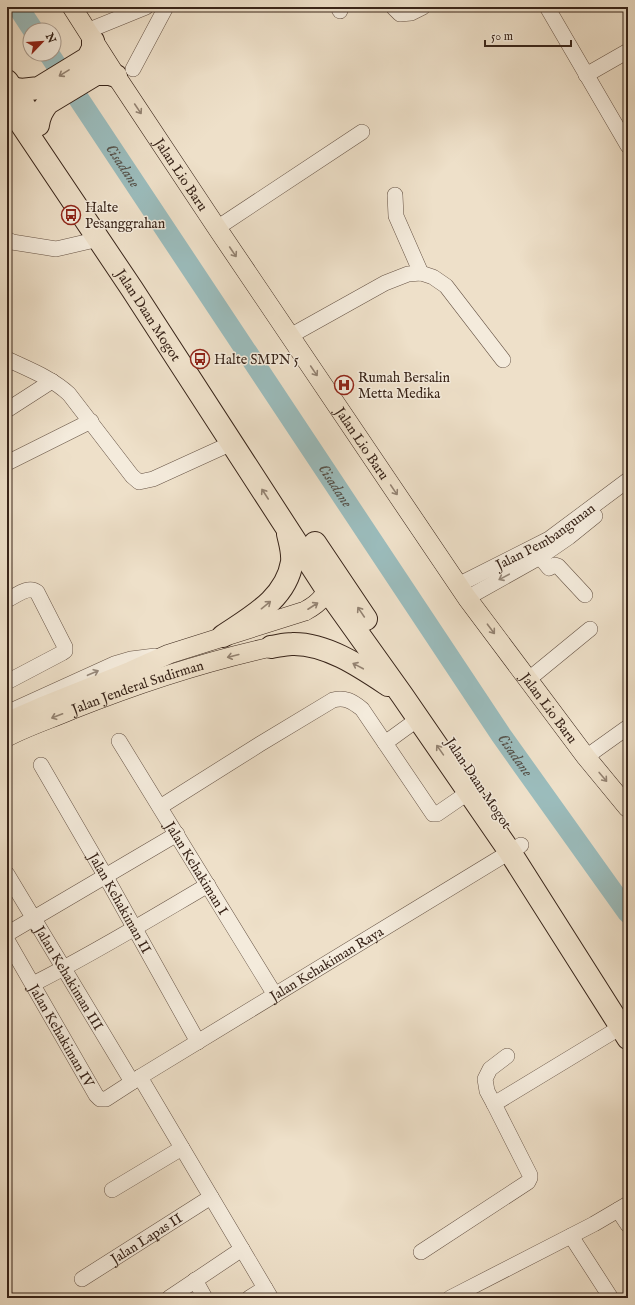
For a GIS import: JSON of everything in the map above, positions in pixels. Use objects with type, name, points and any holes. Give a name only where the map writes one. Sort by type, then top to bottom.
[{"type":"highway","points":[[38,125],[44,96],[102,58]]},
{"type":"highway","points":[[9,91],[26,90],[44,96]]},
{"type":"highway","name":"Jalan Daan Mogot","points":[[9,91],[38,125],[120,247],[286,526],[327,590],[470,792],[515,848]]},
{"type":"highway","name":"Jalan Daan Mogot","points":[[9,91],[99,239],[132,289],[231,432],[324,557],[374,632],[432,712],[626,1026]]},
{"type":"highway","points":[[223,636],[264,608],[274,599],[284,586],[292,562],[292,550],[286,526]]},
{"type":"highway","points":[[271,647],[292,644],[320,649],[362,667],[402,695]]},
{"type":"main road","name":"Jalan Lio Baru","points":[[72,7],[102,58],[463,592],[586,757],[628,808]]},
{"type":"main road","name":"Jalan Daan Mogot","points":[[324,557],[328,572],[327,590]]},
{"type":"main road","name":"Jalan Jenderal Sudirman","points":[[7,722],[169,654],[305,611],[321,601],[327,590]]},
{"type":"main road","name":"Jalan Jenderal Sudirman","points":[[7,737],[21,730],[106,697],[222,659],[271,647]]},
{"type":"street","points":[[102,58],[146,7]]},
{"type":"street","points":[[102,58],[166,7]]},
{"type":"street","points":[[393,7],[400,14],[411,13],[423,7]]},
{"type":"street","points":[[547,7],[628,146]]},
{"type":"street","points":[[586,75],[628,51]]},
{"type":"street","points":[[217,228],[362,132]]},
{"type":"street","points":[[395,195],[396,216],[421,273]]},
{"type":"street","points":[[7,239],[12,242],[56,249],[99,239]]},
{"type":"street","points":[[290,336],[385,283],[408,274],[421,273],[433,277],[446,286],[502,360]]},
{"type":"street","points":[[10,364],[61,386],[91,420],[132,476],[139,482],[145,482],[231,432]]},
{"type":"street","points":[[7,410],[52,381]]},
{"type":"street","points":[[7,463],[91,420]]},
{"type":"street","name":"Jalan Pembangunan","points":[[463,592],[549,539],[628,480]]},
{"type":"street","name":"Jalan Pembangunan","points":[[463,592],[540,557],[569,537],[628,491]]},
{"type":"street","points":[[540,557],[549,568],[555,565],[558,566],[585,595]]},
{"type":"street","points":[[7,600],[29,589],[37,592],[65,647],[65,651],[7,682]]},
{"type":"street","points":[[529,680],[590,629]]},
{"type":"street","name":"Jalan Jenderal Sudirman","points":[[7,712],[114,664],[131,659],[169,654]]},
{"type":"street","points":[[160,807],[333,700],[346,699],[362,709],[433,814],[437,814],[470,792]]},
{"type":"street","points":[[385,743],[418,719]]},
{"type":"street","points":[[586,757],[628,727]]},
{"type":"street","name":"Jalan Kehakiman I","points":[[119,741],[275,995]]},
{"type":"street","name":"Jalan Kehakiman II","points":[[41,765],[106,877],[198,1042]]},
{"type":"street","points":[[7,934],[177,834]]},
{"type":"street","name":"Jalan Kehakiman Raya","points":[[136,1080],[515,848]]},
{"type":"street","name":"Jalan Kehakiman III","points":[[7,874],[64,968],[182,1148],[268,1293]]},
{"type":"street","points":[[33,984],[134,929],[208,885]]},
{"type":"street","name":"Jalan Kehakiman IV","points":[[7,940],[96,1095],[100,1099],[106,1099],[136,1080]]},
{"type":"street","points":[[494,1104],[626,1026]]},
{"type":"street","points":[[421,1252],[511,1194],[528,1182],[530,1178],[530,1175],[487,1091],[485,1079],[490,1069],[506,1056]]},
{"type":"street","points":[[112,1190],[182,1148]]},
{"type":"street","name":"Jalan Lapas II","points":[[82,1279],[211,1198]]},
{"type":"street","points":[[450,1298],[571,1236],[623,1207],[628,1225]]},
{"type":"street","points":[[571,1236],[609,1297]]},
{"type":"street","points":[[169,1298],[242,1249]]},
{"type":"street","points":[[195,1280],[205,1298]]},
{"type":"street","points":[[249,1298],[268,1293]]},
{"type":"waterway","name":"Cisadane","points":[[18,7],[28,22]]},
{"type":"waterway","name":"Cisadane","points":[[54,62],[501,735],[628,913]]},
{"type":"place","name":"Halte Pesanggrahan","points":[[71,215]]},
{"type":"place","name":"Halte SMPN 5","points":[[200,359]]},
{"type":"place","name":"Rumah Bersalin Metta Medika","points":[[344,385]]}]
